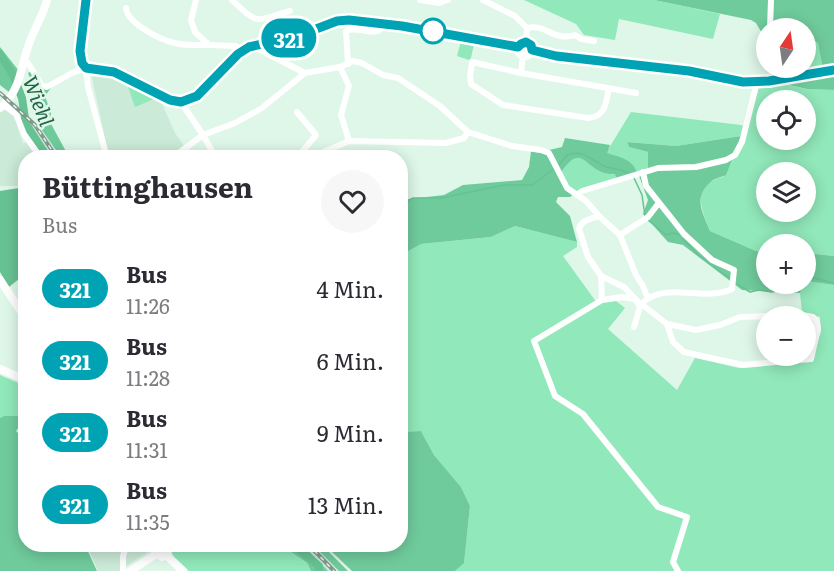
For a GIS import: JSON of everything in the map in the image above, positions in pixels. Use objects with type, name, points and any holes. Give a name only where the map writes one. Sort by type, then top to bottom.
[{"type":"main road","points":[[2,107],[15,91],[27,49],[47,0]]},
{"type":"main road","points":[[86,0],[80,51],[82,63],[86,68],[114,72],[170,100],[181,102],[197,96],[242,51],[256,45],[303,34],[337,21],[385,24],[467,36],[518,47]]},
{"type":"main road","points":[[518,47],[526,42],[531,45],[532,50]]},
{"type":"main road","points":[[518,47],[520,53],[524,55],[529,54],[532,50]]},
{"type":"main road","points":[[532,50],[556,56],[651,66],[669,65],[743,82],[784,78]]},
{"type":"main road","points":[[816,73],[834,70]]},
{"type":"main road","points":[[0,280],[18,307]]},
{"type":"main road","points":[[0,369],[18,377]]},
{"type":"main road","points":[[155,555],[160,557],[166,555]]},
{"type":"main road","points":[[130,571],[155,555]]},
{"type":"main road","points":[[166,555],[183,571]]},
{"type":"street","points":[[196,0],[191,20],[192,27],[209,45]]},
{"type":"street","points":[[232,0],[248,16],[259,19],[271,18],[290,11]]},
{"type":"street","points":[[420,0],[439,3],[448,0]]},
{"type":"street","points":[[483,0],[515,16],[527,28],[526,42]]},
{"type":"street","points":[[771,0],[771,18]]},
{"type":"street","points":[[126,8],[126,15],[134,24],[174,43],[236,46],[242,51]]},
{"type":"street","points":[[348,64],[346,31],[354,28],[369,33],[377,32],[385,24]]},
{"type":"street","points":[[527,28],[534,26],[560,37],[575,35],[581,39],[594,41]]},
{"type":"street","points":[[256,45],[260,50],[304,73]]},
{"type":"street","points":[[521,73],[524,55]]},
{"type":"street","points":[[182,150],[202,135],[235,123],[262,108],[304,73],[339,68],[353,61],[362,63],[383,75],[398,78],[440,106],[468,132],[512,146],[549,153],[567,188],[586,201],[620,235],[636,275],[643,286],[645,302]]},
{"type":"street","points":[[24,62],[28,63],[42,86],[47,87],[86,68],[88,87],[105,150]]},
{"type":"street","points":[[609,88],[604,111],[599,116],[588,118],[506,106],[474,87],[470,79],[472,62],[636,93]]},
{"type":"street","points":[[339,68],[348,86],[341,115],[349,141]]},
{"type":"street","points":[[577,195],[582,191],[658,168],[696,167],[726,160],[735,155],[742,142],[757,82]]},
{"type":"street","points":[[181,102],[211,150]]},
{"type":"street","points":[[2,107],[16,114],[24,134],[35,150]]},
{"type":"street","points":[[297,112],[316,135],[304,150]]},
{"type":"street","points":[[328,150],[349,141],[446,143],[464,138],[468,132]]},
{"type":"street","points":[[643,172],[646,186],[684,234],[712,260],[734,270],[732,289],[726,292],[690,294],[661,292],[645,302]]},
{"type":"street","points":[[620,235],[646,219],[658,204]]},
{"type":"street","points":[[599,216],[584,222],[579,229],[588,257],[601,276],[624,287],[640,307],[634,327]]},
{"type":"street","points":[[601,276],[602,300]]},
{"type":"street","points":[[667,324],[696,330],[720,325],[741,317],[802,315],[813,317],[818,328],[811,359],[743,365],[684,352],[673,342],[667,324],[645,302],[622,297],[602,300],[534,341],[555,396],[579,411],[658,507],[687,517],[673,562],[678,571]]},
{"type":"street","points":[[123,571],[124,552]]},
{"type":"shaded area","points":[[524,0],[654,0],[720,14],[713,39],[619,19],[615,40],[584,35],[576,24]]},
{"type":"shaded area","points":[[654,0],[834,0],[834,68],[823,70],[816,42],[816,18],[756,18],[756,23],[751,20]]},
{"type":"shaded area","points":[[461,41],[474,44],[469,60],[457,56]]},
{"type":"shaded area","points":[[816,41],[818,42],[823,70],[816,71]]},
{"type":"shaded area","points":[[0,47],[19,71],[9,92],[0,85]]},
{"type":"shaded area","points":[[31,71],[41,86],[53,85],[45,96],[51,113],[50,122],[65,150],[56,150],[39,126],[42,120],[40,95],[34,89],[28,73]]},
{"type":"shaded area","points":[[834,72],[834,90],[807,89],[776,82],[816,78],[816,75]]},
{"type":"shaded area","points":[[96,74],[118,77],[160,99],[175,133],[184,146],[179,150],[107,150],[92,78]]},
{"type":"shaded area","points":[[774,82],[807,89],[834,90],[834,256],[816,254],[816,234],[756,234],[756,251],[710,231],[701,206],[702,192],[713,181],[723,177],[731,160],[738,153],[756,96],[756,150],[816,150],[816,90],[758,90],[762,84]]},
{"type":"shaded area","points":[[127,84],[154,98],[154,99],[135,107]]},
{"type":"shaded area","points":[[15,102],[39,126],[56,150],[48,150],[31,124],[12,106]]},
{"type":"shaded area","points":[[4,110],[13,113],[23,143],[29,142],[35,150],[18,150],[18,186],[0,186],[0,112]]},
{"type":"shaded area","points":[[631,112],[744,126],[741,136],[676,146],[627,142],[629,147],[648,152],[648,169],[638,173],[606,153]]},
{"type":"shaded area","points":[[22,114],[48,150],[39,150],[23,127]]},
{"type":"shaded area","points":[[741,136],[726,175],[713,180],[707,186],[701,198],[701,204],[710,231],[756,251],[756,291],[742,290],[683,245],[668,242],[643,214],[648,200],[638,173],[617,179],[615,174],[597,170],[580,158],[575,158],[561,173],[549,150],[562,147],[565,138],[610,145],[607,153],[629,162],[637,173],[648,169],[648,152],[629,147],[627,142],[676,146]]},
{"type":"shaded area","points":[[531,151],[546,154],[574,194],[570,197],[558,197],[556,202],[570,216],[577,242],[515,226],[491,237],[421,244],[408,251],[408,199],[444,195],[463,185],[522,180],[529,167]]},
{"type":"shaded area","points":[[576,157],[582,158],[603,172],[616,174],[617,179],[578,191],[572,189],[561,173],[570,160]]},
{"type":"shaded area","points":[[18,188],[18,280],[9,287],[0,272],[0,191]]},
{"type":"shaded area","points":[[515,226],[577,242],[577,247],[563,256],[597,303],[616,301],[625,308],[608,329],[677,390],[695,358],[739,368],[816,366],[816,345],[821,332],[820,317],[816,316],[816,306],[801,306],[800,294],[816,294],[816,282],[834,285],[834,571],[455,571],[464,562],[470,506],[461,487],[434,455],[421,431],[408,432],[408,251],[421,244],[491,237]]},
{"type":"shaded area","points":[[816,254],[834,256],[834,285],[816,282]]},
{"type":"shaded area","points":[[0,375],[18,383],[18,416],[0,418]]},
{"type":"shaded area","points":[[18,416],[16,431],[18,433],[18,552],[88,552],[97,571],[0,571],[0,418]]},
{"type":"shaded area","points":[[421,431],[434,455],[461,487],[470,506],[464,563],[455,571],[352,571],[332,552],[408,552],[408,432]]},
{"type":"shaded area","points":[[90,552],[148,552],[119,571],[98,571]]},
{"type":"shaded area","points":[[172,552],[291,552],[307,563],[311,571],[189,571]]},
{"type":"shaded area","points":[[291,552],[310,552],[328,571],[311,571],[307,563]]},
{"type":"shaded area","points":[[310,552],[320,552],[339,571],[328,571]]},
{"type":"shaded area","points":[[320,552],[329,552],[348,571],[339,571]]},
{"type":"waterway","name":"Wiehl","points":[[0,54],[13,75],[22,98],[26,125],[42,150]]},
{"type":"waterway","points":[[559,165],[567,155],[578,153],[604,166],[628,173]]},
{"type":"waterway","points":[[408,201],[413,198],[441,198],[504,185],[532,185],[555,168]]},
{"type":"waterway","points":[[634,178],[642,195],[645,216]]},
{"type":"waterway","points":[[648,220],[666,235],[674,233],[679,235]]},
{"type":"waterway","points":[[683,239],[698,255],[732,280]]},
{"type":"waterway","points":[[816,278],[834,283]]},
{"type":"waterway","points":[[737,284],[750,292],[756,291]]},
{"type":"waterway","name":"Wiehl","points":[[302,552],[319,566],[319,571]]},
{"type":"railway","points":[[0,93],[35,125],[52,150]]},
{"type":"railway","points":[[316,552],[334,571]]},
{"type":"bus line","name":"321","points":[[86,0],[80,51],[82,63],[86,68],[114,72],[170,100],[181,102],[197,96],[244,49],[310,32],[337,21],[349,20],[467,36],[518,47],[526,42],[531,45],[532,50],[556,56],[689,71],[743,82],[769,81],[834,70]]}]
